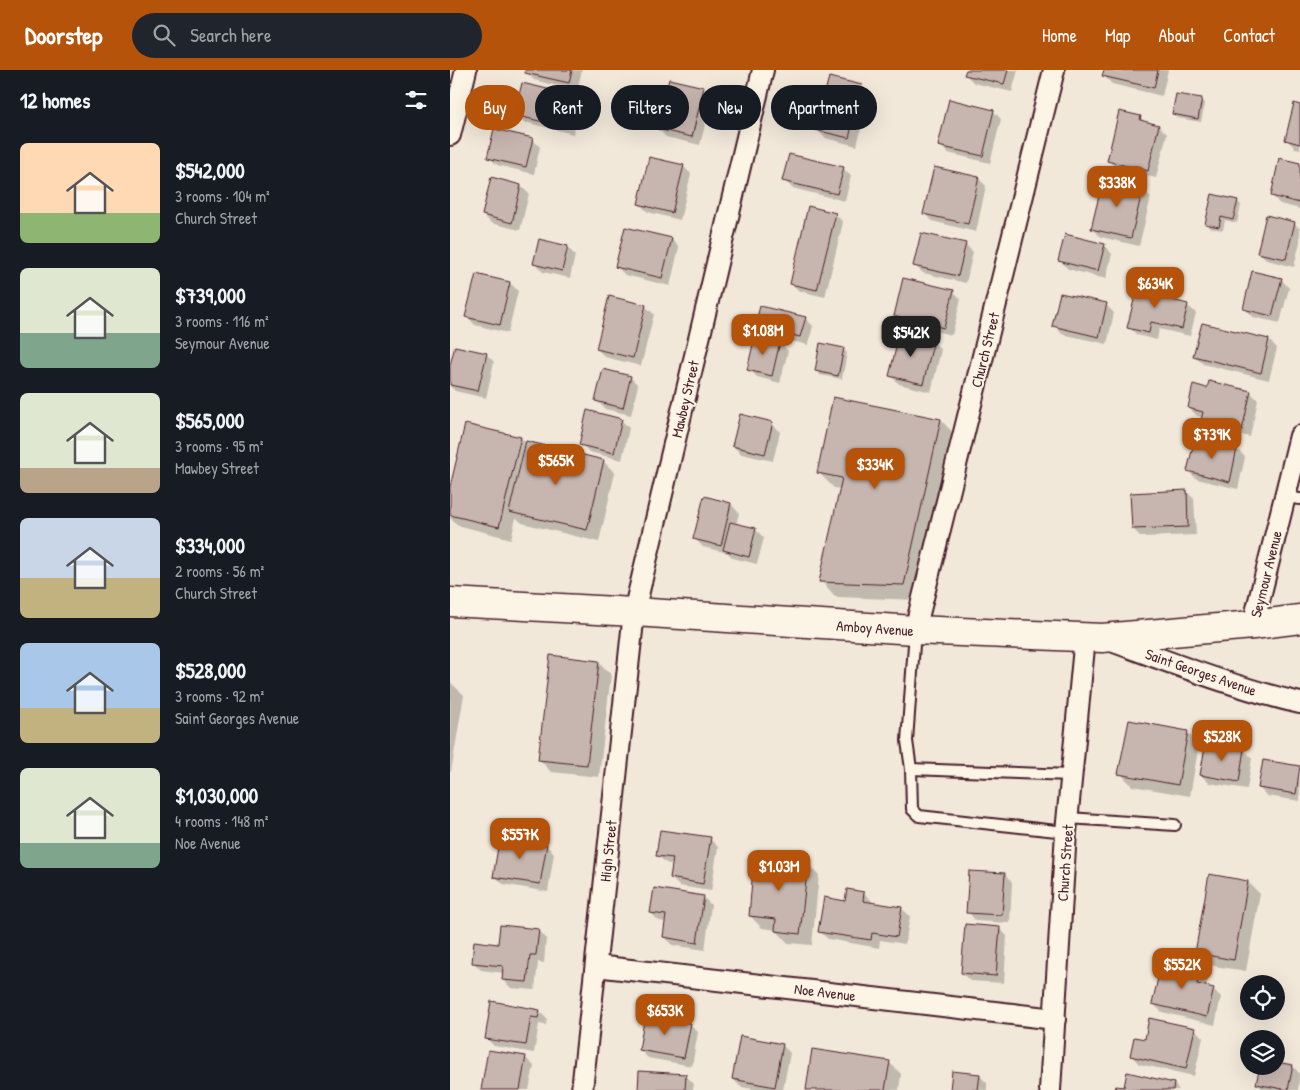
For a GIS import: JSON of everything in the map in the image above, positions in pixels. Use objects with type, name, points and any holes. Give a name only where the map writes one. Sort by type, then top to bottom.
[{"type":"main road","name":"Amboy Avenue","points":[[450,602],[915,630],[1094,637],[1253,625],[1300,619]]},
{"type":"street","points":[[450,134],[466,70]]},
{"type":"street","name":"Mawbey Street","points":[[634,612],[763,70]]},
{"type":"street","name":"Church Street","points":[[915,630],[1054,70]]},
{"type":"street","name":"Seymour Avenue","points":[[1253,625],[1292,498],[1300,436]]},
{"type":"street","name":"High Street","points":[[582,1090],[634,612]]},
{"type":"street","name":"Church Street","points":[[1050,1090],[1071,775],[1094,637]]},
{"type":"street","name":"Saint Georges Avenue","points":[[1094,637],[1274,697],[1300,703]]},
{"type":"street","name":"Noe Avenue","points":[[596,966],[1055,1019]]},
{"type":"lane","points":[[915,630],[906,741],[911,769],[912,809],[919,816],[1067,825],[1175,825]]},
{"type":"lane","points":[[911,769],[1071,775]]},
{"type":"building","points":[[525,70],[572,70],[569,83],[525,73]]},
{"type":"building","points":[[966,70],[1008,70],[1004,84],[964,75]]},
{"type":"building","points":[[1104,70],[1158,70],[1154,88],[1102,76]]},
{"type":"building","points":[[829,77],[862,85],[827,85]]},
{"type":"building","points":[[669,79],[699,86],[699,108],[692,137],[661,130],[689,130],[689,85],[668,85]]},
{"type":"building","points":[[522,83],[535,86],[535,120],[525,118],[525,85],[522,85]]},
{"type":"building","points":[[1176,94],[1202,98],[1198,119],[1172,114]]},
{"type":"building","points":[[949,99],[994,110],[983,156],[938,146]]},
{"type":"building","points":[[1294,103],[1300,105],[1300,144],[1285,140]]},
{"type":"building","points":[[1119,111],[1141,116],[1140,120],[1159,125],[1148,171],[1107,161]]},
{"type":"building","points":[[494,130],[533,138],[526,167],[487,158]]},
{"type":"building","points":[[815,130],[851,130],[849,138]]},
{"type":"building","points":[[789,154],[844,167],[837,194],[782,181]]},
{"type":"building","points":[[649,157],[684,165],[672,213],[638,204]]},
{"type":"building","points":[[1279,158],[1300,163],[1300,203],[1271,196]]},
{"type":"building","points":[[934,167],[979,177],[968,224],[923,214]]},
{"type":"building","points":[[491,177],[521,185],[512,223],[482,215]]},
{"type":"building","points":[[1103,179],[1143,188],[1131,238],[1091,229]]},
{"type":"building","points":[[1212,194],[1238,200],[1233,220],[1221,217],[1219,227],[1205,224]]},
{"type":"building","points":[[808,206],[836,213],[817,290],[790,284]]},
{"type":"building","points":[[1266,215],[1295,222],[1286,259],[1257,253]]},
{"type":"building","points":[[625,227],[672,238],[662,278],[615,267]]},
{"type":"building","points":[[921,233],[966,243],[958,276],[913,266]]},
{"type":"building","points":[[1065,234],[1105,244],[1098,271],[1058,261]]},
{"type":"building","points":[[539,239],[568,246],[562,271],[533,264]]},
{"type":"building","points":[[1252,271],[1282,278],[1272,316],[1243,309]]},
{"type":"building","points":[[476,274],[510,282],[500,325],[465,317]]},
{"type":"building","points":[[903,278],[954,290],[944,328],[894,316]]},
{"type":"building","points":[[1139,280],[1163,286],[1160,297],[1188,304],[1182,329],[1151,322],[1149,333],[1127,328]]},
{"type":"building","points":[[1060,293],[1107,303],[1099,337],[1052,326]]},
{"type":"building","points":[[609,296],[646,305],[633,358],[596,349]]},
{"type":"building","points":[[760,306],[806,317],[800,337],[755,326]]},
{"type":"building","points":[[1202,323],[1269,339],[1261,373],[1193,356]]},
{"type":"building","points":[[900,332],[934,340],[923,384],[889,376]]},
{"type":"building","points":[[755,336],[780,342],[772,376],[747,370]]},
{"type":"building","points":[[820,343],[844,348],[838,376],[815,371]]},
{"type":"building","points":[[455,346],[487,353],[478,391],[450,385],[450,365]]},
{"type":"building","points":[[603,369],[631,376],[623,408],[595,401]]},
{"type":"building","points":[[1209,381],[1251,391],[1242,430],[1201,420],[1203,412],[1188,408],[1193,384],[1207,388]]},
{"type":"building","points":[[833,397],[941,419],[904,585],[819,582],[842,478],[817,473]]},
{"type":"building","points":[[587,410],[622,419],[614,453],[579,445]]},
{"type":"building","points":[[740,414],[773,422],[765,454],[732,446]]},
{"type":"building","points":[[465,424],[521,437],[499,527],[450,515],[450,487]]},
{"type":"building","points":[[1195,438],[1237,448],[1230,482],[1187,471]]},
{"type":"building","points":[[526,441],[604,460],[587,530],[509,512]]},
{"type":"building","points":[[1187,490],[1188,527],[1132,529],[1130,493]]},
{"type":"building","points":[[704,496],[731,503],[721,546],[693,539]]},
{"type":"building","points":[[730,522],[756,528],[749,557],[723,550]]},
{"type":"building","points":[[550,655],[599,661],[587,765],[538,760]]},
{"type":"building","points":[[1129,720],[1188,731],[1178,785],[1118,774]]},
{"type":"building","points":[[1206,742],[1244,749],[1239,782],[1200,775]]},
{"type":"building","points":[[1263,760],[1300,766],[1296,794],[1258,788]]},
{"type":"building","points":[[660,830],[711,837],[703,884],[670,878],[673,858],[656,856]]},
{"type":"building","points":[[500,836],[547,844],[540,884],[493,877]]},
{"type":"building","points":[[754,857],[808,862],[800,934],[775,931],[776,919],[749,916]]},
{"type":"building","points":[[969,871],[1005,873],[1002,915],[966,913]]},
{"type":"building","points":[[1209,874],[1248,881],[1234,960],[1195,953]]},
{"type":"building","points":[[654,888],[704,896],[697,943],[663,937],[666,915],[650,913]]},
{"type":"building","points":[[847,889],[864,892],[863,901],[902,907],[897,937],[872,933],[871,940],[818,932],[824,897],[845,901]]},
{"type":"building","points":[[965,924],[1000,927],[996,976],[961,973]]},
{"type":"building","points":[[500,925],[539,929],[536,955],[530,955],[527,982],[502,980],[503,966],[472,963],[474,941],[498,944]]},
{"type":"building","points":[[1162,961],[1201,970],[1197,984],[1214,988],[1207,1017],[1152,1004]]},
{"type":"building","points":[[491,1001],[540,1010],[538,1018],[531,1017],[526,1045],[485,1039]]},
{"type":"building","points":[[645,1015],[691,1023],[684,1058],[639,1050]]},
{"type":"building","points":[[1149,1018],[1195,1028],[1186,1069],[1130,1056],[1134,1037],[1145,1039]]},
{"type":"building","points":[[740,1036],[783,1044],[775,1087],[732,1079]]},
{"type":"building","points":[[812,1049],[890,1061],[885,1090],[806,1090]]},
{"type":"building","points":[[488,1050],[526,1056],[520,1090],[481,1090]]},
{"type":"building","points":[[1285,1064],[1293,1065],[1288,1090],[1256,1084],[1258,1075],[1285,1075]]},
{"type":"building","points":[[639,1071],[686,1074],[685,1090],[638,1090]]},
{"type":"building","points":[[952,1071],[980,1074],[978,1090],[950,1090]]},
{"type":"building","points":[[1127,1072],[1174,1083],[1173,1090],[1115,1090],[1116,1086],[1124,1087]]}]
